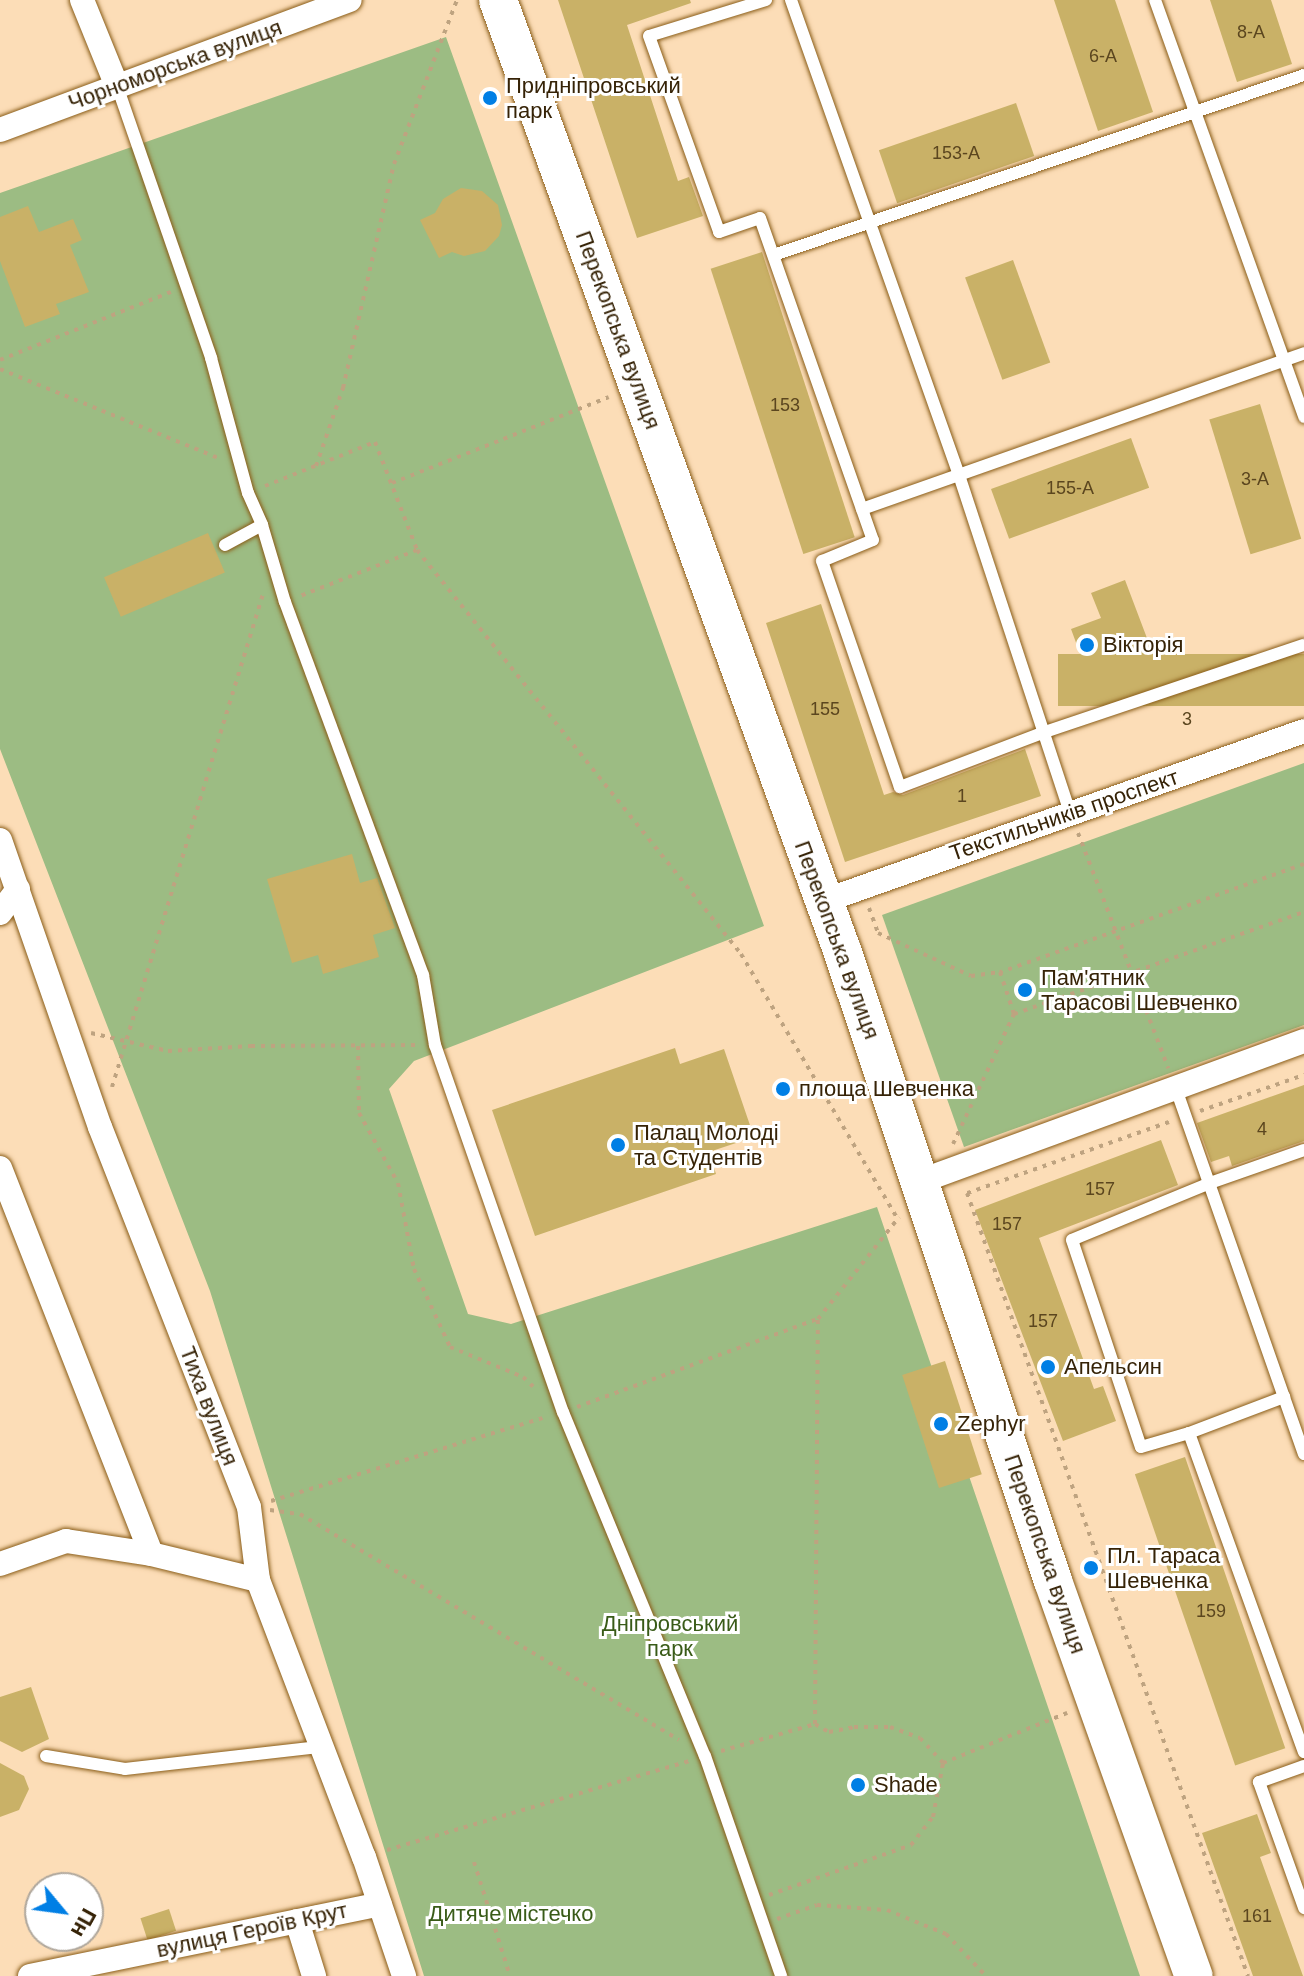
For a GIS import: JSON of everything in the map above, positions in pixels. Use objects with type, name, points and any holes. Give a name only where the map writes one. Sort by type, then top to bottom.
[{"type":"main road","name":"Перекопська вулиця","points":[[498,0],[824,901],[1095,1701],[1194,1976]]},
{"type":"street","points":[[82,0],[117,86]]},
{"type":"street","name":"Чорноморська вулиця","points":[[0,130],[350,0]]},
{"type":"street","name":"Текстильників проспект","points":[[824,901],[1304,731]]},
{"type":"street","name":"Тиха вулиця","points":[[0,840],[100,1127],[249,1507],[258,1580],[319,1747],[364,1857],[404,1976]]},
{"type":"street","points":[[0,913],[18,889]]},
{"type":"street","points":[[921,1181],[1304,1041]]},
{"type":"street","points":[[0,1168],[151,1554]]},
{"type":"street","points":[[0,1564],[66,1541],[151,1554],[258,1580]]},
{"type":"street","name":"вулиця Героїв Крут","points":[[30,1976],[380,1904]]},
{"type":"street","points":[[297,1921],[314,1976]]},
{"type":"lane","points":[[766,0],[649,36],[719,232],[760,218],[873,540],[822,561],[900,787],[1042,733],[1304,645]]},
{"type":"lane","points":[[791,0],[959,475],[1070,812]]},
{"type":"lane","points":[[1155,0],[1304,417]]},
{"type":"lane","points":[[774,255],[1304,75]]},
{"type":"lane","points":[[117,86],[211,358],[248,493],[262,525],[285,602],[423,975],[435,1045],[563,1412],[705,1756],[781,1976]]},
{"type":"lane","points":[[862,509],[1304,353]]},
{"type":"lane","points":[[225,545],[262,525]]},
{"type":"lane","points":[[1175,1086],[1304,1454]]},
{"type":"lane","points":[[1284,1397],[1189,1433],[1141,1447],[1072,1240],[1210,1183],[1304,1150]]},
{"type":"lane","points":[[1189,1433],[1304,1752]]},
{"type":"lane","points":[[46,1756],[125,1769],[319,1747]]},
{"type":"lane","points":[[1304,1766],[1259,1782],[1304,1908]]},
{"type":"path","points":[[316,466],[343,388],[394,164],[457,0]]},
{"type":"path","points":[[0,360],[184,286]]},
{"type":"path","points":[[0,369],[241,468]]},
{"type":"path","points":[[392,483],[638,386]]},
{"type":"path","points":[[248,493],[375,442],[417,550],[741,954],[897,1218],[818,1319],[563,1412],[249,1507]]},
{"type":"path","points":[[285,602],[417,550]]},
{"type":"path","points":[[100,1127],[273,561]]},
{"type":"path","points":[[1070,812],[1175,1086]]},
{"type":"path","points":[[878,933],[971,976],[1000,972],[1304,864]]},
{"type":"path","points":[[1014,1014],[1304,912]]},
{"type":"path","points":[[952,1148],[1014,1014],[1000,972]]},
{"type":"path","points":[[66,1025],[126,1043],[168,1051],[435,1045]]},
{"type":"path","points":[[358,1046],[359,1113],[398,1183],[414,1269],[450,1347],[523,1377],[563,1412]]},
{"type":"path","points":[[1248,1976],[967,1193],[1304,1075]]},
{"type":"path","points":[[815,1724],[818,1319]]},
{"type":"path","points":[[249,1507],[300,1514],[705,1756]]},
{"type":"path","points":[[943,1763],[1095,1701]]},
{"type":"path","points":[[364,1857],[815,1724],[829,1732],[854,1727],[890,1727],[920,1738],[943,1763]]},
{"type":"path","points":[[755,1900],[911,1845],[933,1817],[943,1763]]},
{"type":"path","points":[[474,1862],[510,1976]]},
{"type":"path","points":[[763,1924],[817,1905],[887,1910],[946,1934],[986,1976]]},
{"type":"green space","name":"Дніпровський парк","points":[[446,37],[764,926],[414,1061],[389,1089],[468,1314],[511,1324],[877,1207],[1140,1976],[424,1976],[210,1291],[0,749],[0,193]]},
{"type":"green space","points":[[1304,763],[1304,1025],[964,1147],[882,915]]},
{"type":"building","points":[[558,0],[690,0],[691,3],[627,25],[678,181],[689,177],[703,216],[637,238]]},
{"type":"building","points":[[1054,0],[1115,0],[1153,112],[1098,131]]},
{"type":"building","points":[[1210,0],[1271,0],[1292,64],[1237,82]]},
{"type":"building","points":[[1016,103],[1034,156],[897,203],[879,150]]},
{"type":"building","points":[[461,188],[482,191],[498,205],[502,225],[499,236],[485,251],[464,256],[452,252],[439,258],[420,220],[435,213],[443,199]]},
{"type":"building","points":[[28,206],[39,232],[73,219],[82,240],[70,245],[89,292],[56,304],[60,314],[25,327],[0,261],[0,217]]},
{"type":"building","points":[[762,252],[855,537],[803,554],[711,269]]},
{"type":"building","points":[[1013,260],[1050,362],[1002,380],[965,277]]},
{"type":"building","points":[[1260,404],[1301,539],[1251,554],[1209,419]]},
{"type":"building","points":[[1131,438],[1149,488],[1009,539],[991,489]]},
{"type":"building","points":[[208,533],[225,573],[121,617],[104,577]]},
{"type":"building","points":[[1125,580],[1153,654],[1089,678],[1071,629],[1101,618],[1091,593]]},
{"type":"building","points":[[821,604],[884,795],[893,792],[903,795],[1025,749],[1041,796],[845,862],[766,623]]},
{"type":"building","points":[[1058,654],[1304,654],[1304,706],[1058,706]]},
{"type":"building","points":[[352,854],[360,883],[377,878],[395,928],[373,935],[379,957],[323,974],[318,955],[292,963],[267,879]]},
{"type":"building","name":"Палац Молоді та Студентів","points":[[675,1048],[680,1064],[724,1049],[754,1137],[709,1152],[716,1174],[535,1236],[492,1110]]},
{"type":"building","points":[[1304,1085],[1304,1141],[1232,1166],[1229,1156],[1211,1162],[1197,1123]]},
{"type":"building","points":[[1161,1140],[1178,1185],[1039,1238],[1094,1389],[1103,1386],[1116,1421],[1063,1441],[975,1210]]},
{"type":"building","name":"Zephyr","points":[[945,1361],[982,1474],[939,1488],[902,1375]]},
{"type":"building","points":[[1185,1457],[1285,1748],[1235,1765],[1135,1474]]},
{"type":"building","points":[[31,1687],[49,1739],[22,1752],[0,1741],[0,1697]]},
{"type":"building","points":[[0,1763],[24,1776],[29,1789],[19,1810],[0,1817]]},
{"type":"building","points":[[1257,1814],[1271,1853],[1260,1857],[1303,1976],[1253,1976],[1202,1833]]},
{"type":"building","points":[[169,1909],[176,1931],[148,1940],[140,1918]]},
{"type":"place","name":"Придніпровський парк","points":[[490,98]]},
{"type":"place","name":"Вікторія","points":[[1087,645]]},
{"type":"place","name":"Пам'ятник Тарасові Шевченко","points":[[1025,990]]},
{"type":"place","name":"площа Шевченка","points":[[783,1089]]},
{"type":"place","name":"Палац Молоді та Студентів","points":[[618,1145]]},
{"type":"place","name":"Апельсин","points":[[1048,1367]]},
{"type":"place","name":"Zephyr","points":[[941,1424]]},
{"type":"place","name":"Пл. Тараса Шевченка","points":[[1091,1568]]},
{"type":"place","name":"Shade","points":[[858,1785]]},
{"type":"park label","name":"Дитяче містечко","points":[[511,1914]]}]
